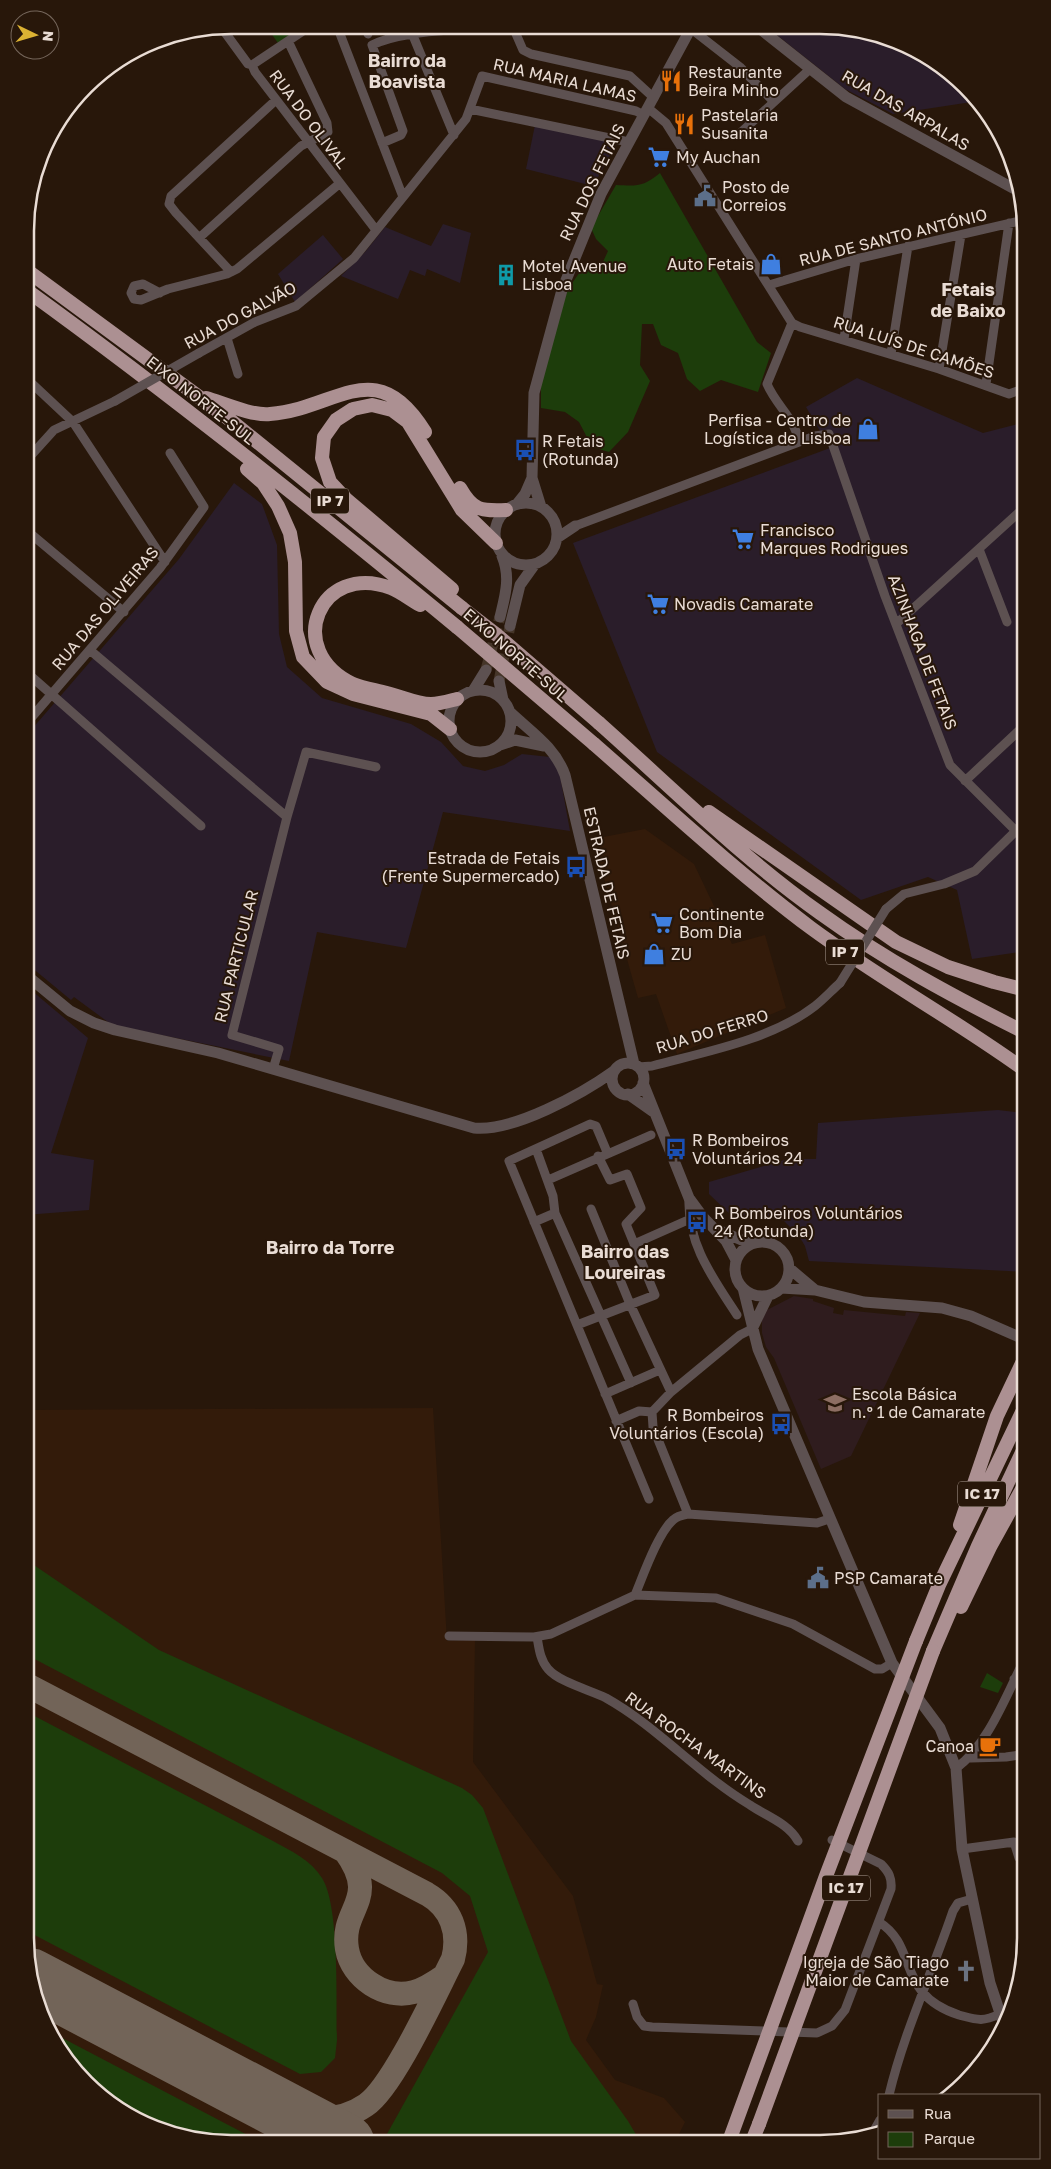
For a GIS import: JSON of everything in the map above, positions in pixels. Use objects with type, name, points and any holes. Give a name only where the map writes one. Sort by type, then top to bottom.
[{"type":"highway","name":"EIXO NORTE-SUL","points":[[34,275],[196,394],[463,604],[666,782]]},
{"type":"highway","name":"EIXO NORTE-SUL","points":[[34,295],[119,358],[458,627],[810,927],[925,1006],[987,1042]]},
{"type":"highway","points":[[196,394],[267,415],[295,411],[353,391],[369,388],[394,395],[413,412],[469,503],[484,511],[512,507]]},
{"type":"highway","points":[[463,604],[346,499],[330,482],[322,458],[324,438],[336,420],[353,409],[372,406],[392,410],[408,422],[462,510],[499,549]]},
{"type":"highway","points":[[217,435],[237,460],[262,483],[278,506],[290,532],[295,562],[296,631],[303,657],[327,682],[352,694],[431,714],[450,729]]},
{"type":"highway","points":[[458,627],[390,588],[362,584],[340,589],[321,604],[314,626],[318,650],[336,673],[354,684],[431,704],[458,699]]},
{"type":"highway","points":[[666,782],[896,942],[948,967],[1017,988]]},
{"type":"highway","points":[[666,782],[756,864],[820,913],[910,973],[1017,1028]]},
{"type":"highway","points":[[987,1042],[1017,1056]]},
{"type":"highway","points":[[987,1042],[1017,1064]]},
{"type":"highway","points":[[939,1585],[997,1416],[1017,1374]]},
{"type":"highway","name":"IC 17","points":[[731,2135],[826,1876],[916,1641],[939,1585],[1017,1423]]},
{"type":"highway","name":"IC 17","points":[[754,2135],[935,1647],[978,1546],[1017,1463]]},
{"type":"highway","points":[[935,1647],[958,1614],[991,1545],[1017,1498]]},
{"type":"street","name":"RUA DO OLIVAL","points":[[226,34],[248,64],[252,65],[254,72],[376,230]]},
{"type":"street","points":[[252,65],[298,34]]},
{"type":"street","points":[[340,34],[403,197]]},
{"type":"street","points":[[382,143],[401,136],[403,131],[372,45],[400,34]]},
{"type":"street","points":[[411,34],[454,136]]},
{"type":"street","points":[[516,34],[524,50],[531,54],[630,76],[650,109],[666,123],[792,323],[767,384],[772,396],[796,428],[799,442]]},
{"type":"street","name":"RUA DOS FETAIS","points":[[541,507],[532,478],[534,393],[562,290],[590,218],[629,142],[650,109],[687,34]]},
{"type":"street","points":[[696,34],[720,50],[774,102]]},
{"type":"street","name":"RUA DAS ARPALAS","points":[[766,34],[846,97],[1012,188]]},
{"type":"street","points":[[200,238],[301,146],[328,132],[327,123],[288,41]]},
{"type":"street","points":[[738,135],[810,69]]},
{"type":"street","name":"RUA MARIA LAMAS","points":[[470,109],[482,76],[636,110],[650,109]]},
{"type":"street","points":[[231,272],[169,204],[171,196],[276,100]]},
{"type":"street","points":[[470,109],[629,142]]},
{"type":"street","name":"RUA DO GALVÃO","points":[[34,452],[54,430],[115,401],[255,322],[296,306],[354,258],[454,136],[466,119],[470,109]]},
{"type":"street","points":[[160,293],[194,281],[231,272],[254,256],[339,184]]},
{"type":"street","name":"RUA DE SANTO ANTÓNIO","points":[[769,285],[856,259],[1017,221]]},
{"type":"street","points":[[986,384],[1009,223]]},
{"type":"street","points":[[939,368],[961,235]]},
{"type":"street","points":[[891,354],[908,246]]},
{"type":"street","points":[[844,339],[856,259]]},
{"type":"street","name":"RUA LUÍS DE CAMÕES","points":[[792,323],[800,328],[844,339],[939,368],[1009,394],[1017,391]]},
{"type":"street","points":[[227,338],[238,374]]},
{"type":"street","points":[[34,385],[73,422],[165,562]]},
{"type":"street","name":"AZINHAGA DE FETAIS","points":[[575,526],[799,442],[829,434],[896,624],[950,766],[1016,831]]},
{"type":"street","name":"RUA DAS OLIVEIRAS","points":[[34,715],[91,651],[165,562],[204,507],[170,453]]},
{"type":"street","name":"RUA DOS FETAIS","points":[[512,507],[525,494],[532,478]]},
{"type":"street","points":[[499,549],[511,562],[522,565],[534,564],[545,559],[553,549],[557,538],[556,526],[550,515],[541,507],[529,503],[512,507],[497,525],[499,549],[507,566],[508,579],[500,617]]},
{"type":"street","points":[[896,624],[1017,514]]},
{"type":"street","points":[[556,526],[575,526]]},
{"type":"street","points":[[557,538],[575,526]]},
{"type":"street","points":[[34,537],[124,612]]},
{"type":"street","points":[[979,549],[1007,622]]},
{"type":"street","points":[[510,626],[520,585],[534,564]]},
{"type":"street","points":[[91,651],[287,817]]},
{"type":"street","points":[[486,670],[473,691],[458,699],[452,708],[449,718],[450,729],[455,740],[464,748],[476,752],[489,751],[515,740],[549,747]]},
{"type":"street","points":[[34,678],[201,826]]},
{"type":"street","points":[[499,681],[503,700],[510,712],[509,730],[500,745]]},
{"type":"street","points":[[473,691],[489,692],[503,700]]},
{"type":"street","name":"ESTRADA DE FETAIS","points":[[510,712],[549,747],[560,760],[565,774],[626,1031],[639,1072],[673,1162],[690,1198],[702,1217],[717,1230]]},
{"type":"street","points":[[965,781],[1017,732]]},
{"type":"street","name":"RUA PARTICULAR","points":[[274,1069],[279,1049],[232,1035],[287,817],[306,752],[376,767]]},
{"type":"street","name":"RUA DO FERRO","points":[[639,1072],[652,1066],[737,1043],[788,1023],[814,1007],[840,983],[886,909],[904,894],[944,884],[975,871],[1016,831]]},
{"type":"street","points":[[34,981],[70,1011],[94,1024],[218,1053],[460,1125],[488,1130],[508,1125],[588,1089],[616,1069],[628,1063],[639,1072],[637,1091],[623,1093],[588,1089]]},
{"type":"street","name":"ESTRADA DE FETAIS","points":[[616,1069],[626,1031]]},
{"type":"street","points":[[616,1069],[612,1082],[623,1093],[655,1113]]},
{"type":"street","points":[[577,1325],[655,1295],[626,1224],[641,1208],[627,1174],[610,1180],[596,1126],[590,1124],[509,1161],[649,1500]]},
{"type":"street","points":[[548,1180],[602,1154],[651,1135]]},
{"type":"street","points":[[536,1149],[553,1196],[555,1213],[631,1382]]},
{"type":"street","points":[[690,1198],[688,1220],[703,1261],[737,1315]]},
{"type":"street","points":[[591,1209],[630,1304],[671,1392]]},
{"type":"street","points":[[534,1222],[555,1213]]},
{"type":"street","points":[[634,1244],[688,1220]]},
{"type":"street","points":[[717,1230],[751,1244]]},
{"type":"street","points":[[717,1230],[736,1260]]},
{"type":"street","points":[[688,1514],[653,1427],[652,1412],[671,1392],[740,1335],[752,1328],[768,1296],[781,1288],[786,1282],[789,1268],[784,1252],[777,1246],[760,1241],[751,1244],[739,1253],[736,1260],[736,1275],[743,1288],[752,1328],[758,1349],[892,1663],[940,1728],[956,1768],[962,1849],[990,1983],[1001,2017]]},
{"type":"street","points":[[789,1268],[815,1290]]},
{"type":"street","points":[[743,1288],[750,1294],[768,1296]]},
{"type":"street","points":[[781,1288],[815,1290],[857,1300],[942,1308],[971,1316],[1017,1336]]},
{"type":"street","points":[[606,1394],[660,1370]]},
{"type":"street","points":[[616,1420],[639,1411],[652,1412]]},
{"type":"street","points":[[635,1595],[648,1561],[672,1520],[688,1514],[817,1523],[829,1519]]},
{"type":"street","points":[[449,1636],[537,1637],[551,1634],[635,1595],[716,1598],[792,1624],[869,1666],[882,1669],[892,1663]]},
{"type":"street","name":"RUA ROCHA MARTINS","points":[[537,1637],[539,1652],[547,1668],[555,1675],[605,1698],[643,1722],[703,1773],[749,1805],[786,1826],[798,1841]]},
{"type":"street","points":[[956,1768],[971,1758],[1017,1672]]},
{"type":"street","points":[[971,1758],[1006,1758],[1017,1756]]},
{"type":"street","points":[[633,2004],[636,2017],[644,2026],[817,2033],[832,2026],[845,2010],[891,1890],[892,1882],[888,1870],[881,1864],[832,1840]]},
{"type":"street","points":[[962,1849],[1014,1842],[1017,1852]]},
{"type":"street","points":[[889,2094],[955,1906],[961,1901],[972,1899]]},
{"type":"street","points":[[879,1922],[894,1935],[911,1976],[923,1994],[943,2009],[976,2020],[1000,2020]]},
{"type":"shaded area","points":[[776,34],[846,35],[884,44],[908,54],[930,67],[960,91],[969,102],[893,114],[845,89]]},
{"type":"shaded area","points":[[535,125],[617,143],[593,186],[526,169]]},
{"type":"shaded area","points":[[443,224],[471,233],[460,283],[427,269],[425,276],[410,270],[398,299],[341,276],[365,252],[385,227],[431,246]]},
{"type":"shaded area","points":[[323,235],[343,259],[295,302],[278,274]]},
{"type":"shaded area","points":[[857,378],[983,433],[1017,424],[1017,952],[972,959],[957,890],[928,877],[861,900],[657,752],[573,543],[830,448],[806,407]]},
{"type":"shaded area","points":[[234,483],[262,504],[277,545],[279,634],[287,667],[322,698],[411,724],[441,742],[463,766],[485,771],[504,765],[522,754],[550,757],[559,770],[570,831],[443,812],[406,948],[317,932],[289,1061],[112,1025],[74,997],[71,1000],[34,969],[34,727],[179,559]]},
{"type":"shaded area","points":[[645,829],[694,864],[732,944],[765,935],[786,1008],[677,1054],[656,994],[638,998],[593,839]]},
{"type":"shaded area","points":[[34,993],[88,1038],[51,1153],[94,1160],[89,1210],[34,1214]]},
{"type":"shaded area","points":[[998,1110],[1017,1113],[1017,1272],[809,1261],[805,1246],[799,1236],[784,1221],[769,1216],[743,1217],[731,1215],[709,1194],[709,1182],[788,1159],[816,1159],[818,1123]]},
{"type":"shaded area","name":"Escola Básica n.º 1 de Camarate","points":[[794,1296],[813,1299],[813,1301],[834,1308],[833,1313],[843,1315],[844,1310],[905,1316],[906,1312],[920,1313],[851,1456],[821,1469],[774,1358],[766,1347],[762,1333],[762,1320],[767,1310]]},
{"type":"shaded area","points":[[433,1408],[447,1641],[475,1640],[473,1762],[573,1896],[597,1984],[603,1985],[596,2017],[586,2040],[615,2080],[664,2098],[685,2122],[678,2135],[205,2134],[180,2129],[143,2115],[111,2095],[91,2078],[74,2058],[54,2026],[40,1989],[35,1964],[34,1410]]},
{"type":"green space","points":[[272,34],[291,34],[278,43]]},
{"type":"green space","points":[[660,173],[757,342],[771,353],[758,392],[721,380],[700,391],[687,379],[678,353],[661,345],[653,324],[642,324],[640,365],[650,381],[628,432],[609,452],[592,447],[579,422],[565,412],[541,408],[541,375],[568,289],[582,269],[602,264],[608,251],[596,239],[591,228],[616,185],[640,185]]},
{"type":"green space","points":[[34,1565],[159,1650],[462,1788],[472,1795],[483,1808],[571,2041],[636,2135],[386,2135],[488,1952],[470,1896],[442,1873],[34,1659]]},
{"type":"green space","points":[[987,1673],[1003,1683],[998,1693],[980,1687]]},
{"type":"green space","points":[[34,1716],[287,1848],[312,1866],[322,1878],[328,1891],[332,1910],[336,1956],[337,2040],[335,2058],[321,2072],[300,2074],[34,1935]]},
{"type":"green space","points":[[60,2037],[248,2135],[205,2134],[180,2129],[143,2115],[111,2095],[91,2078],[74,2058]]},
{"type":"taxiway","points":[[34,1689],[427,1894],[442,1906],[448,1914],[454,1930],[455,1949],[453,1959],[401,2060],[377,2095],[366,2105],[353,2112],[340,2116],[312,2118],[273,2105],[252,2094]]},
{"type":"taxiway","points":[[345,1851],[360,1881],[360,1893],[346,1935],[350,1960],[356,1969],[363,1977],[381,1990],[403,1994],[422,1989],[444,1976]]},
{"type":"runway","points":[[39,1982],[330,2135]]},
{"type":"tunnel","points":[[486,670],[500,617]]},
{"type":"tunnel","points":[[499,681],[510,626]]},
{"type":"place","name":"Restaurante Beira Minho","points":[[671,81]]},
{"type":"place","name":"Pastelaria Susanita","points":[[684,124]]},
{"type":"place","name":"My Auchan","points":[[659,157]]},
{"type":"place","name":"Posto de Correios","points":[[705,196]]},
{"type":"place","name":"Auto Fetais","points":[[771,264]]},
{"type":"place","name":"Motel Avenue Lisboa","points":[[506,275]]},
{"type":"place","name":"Perfisa - Centro de Logística de Lisboa","points":[[868,429]]},
{"type":"place","name":"R Fetais (Rotunda)","points":[[525,450]]},
{"type":"place","name":"Francisco Marques Rodrigues","points":[[743,539]]},
{"type":"place","name":"Novadis Camarate","points":[[658,604]]},
{"type":"place","name":"Estrada de Fetais (Frente Supermercado)","points":[[576,867]]},
{"type":"place","name":"Continente Bom Dia","points":[[662,923]]},
{"type":"place","name":"ZU","points":[[654,954]]},
{"type":"place","name":"R Bombeiros Voluntários 24","points":[[676,1149]]},
{"type":"place","name":"R Bombeiros Voluntários 24 (Rotunda)","points":[[697,1222]]},
{"type":"place","name":"Escola Básica n.º 1 de Camarate","points":[[835,1403]]},
{"type":"place","name":"R Bombeiros Voluntários (Escola)","points":[[781,1424]]},
{"type":"place","name":"PSP Camarate","points":[[818,1578]]},
{"type":"place","name":"Canoa","points":[[990,1746]]},
{"type":"place","name":"Igreja de São Tiago Maior de Camarate","points":[[966,1971]]},
{"type":"district","name":"Bairro da Boavista","points":[[407,71]]},
{"type":"district","name":"Fetais de Baixo","points":[[968,300]]},
{"type":"district","name":"Bairro da Torre","points":[[330,1248]]},
{"type":"district","name":"Bairro das Loureiras","points":[[625,1262]]}]
